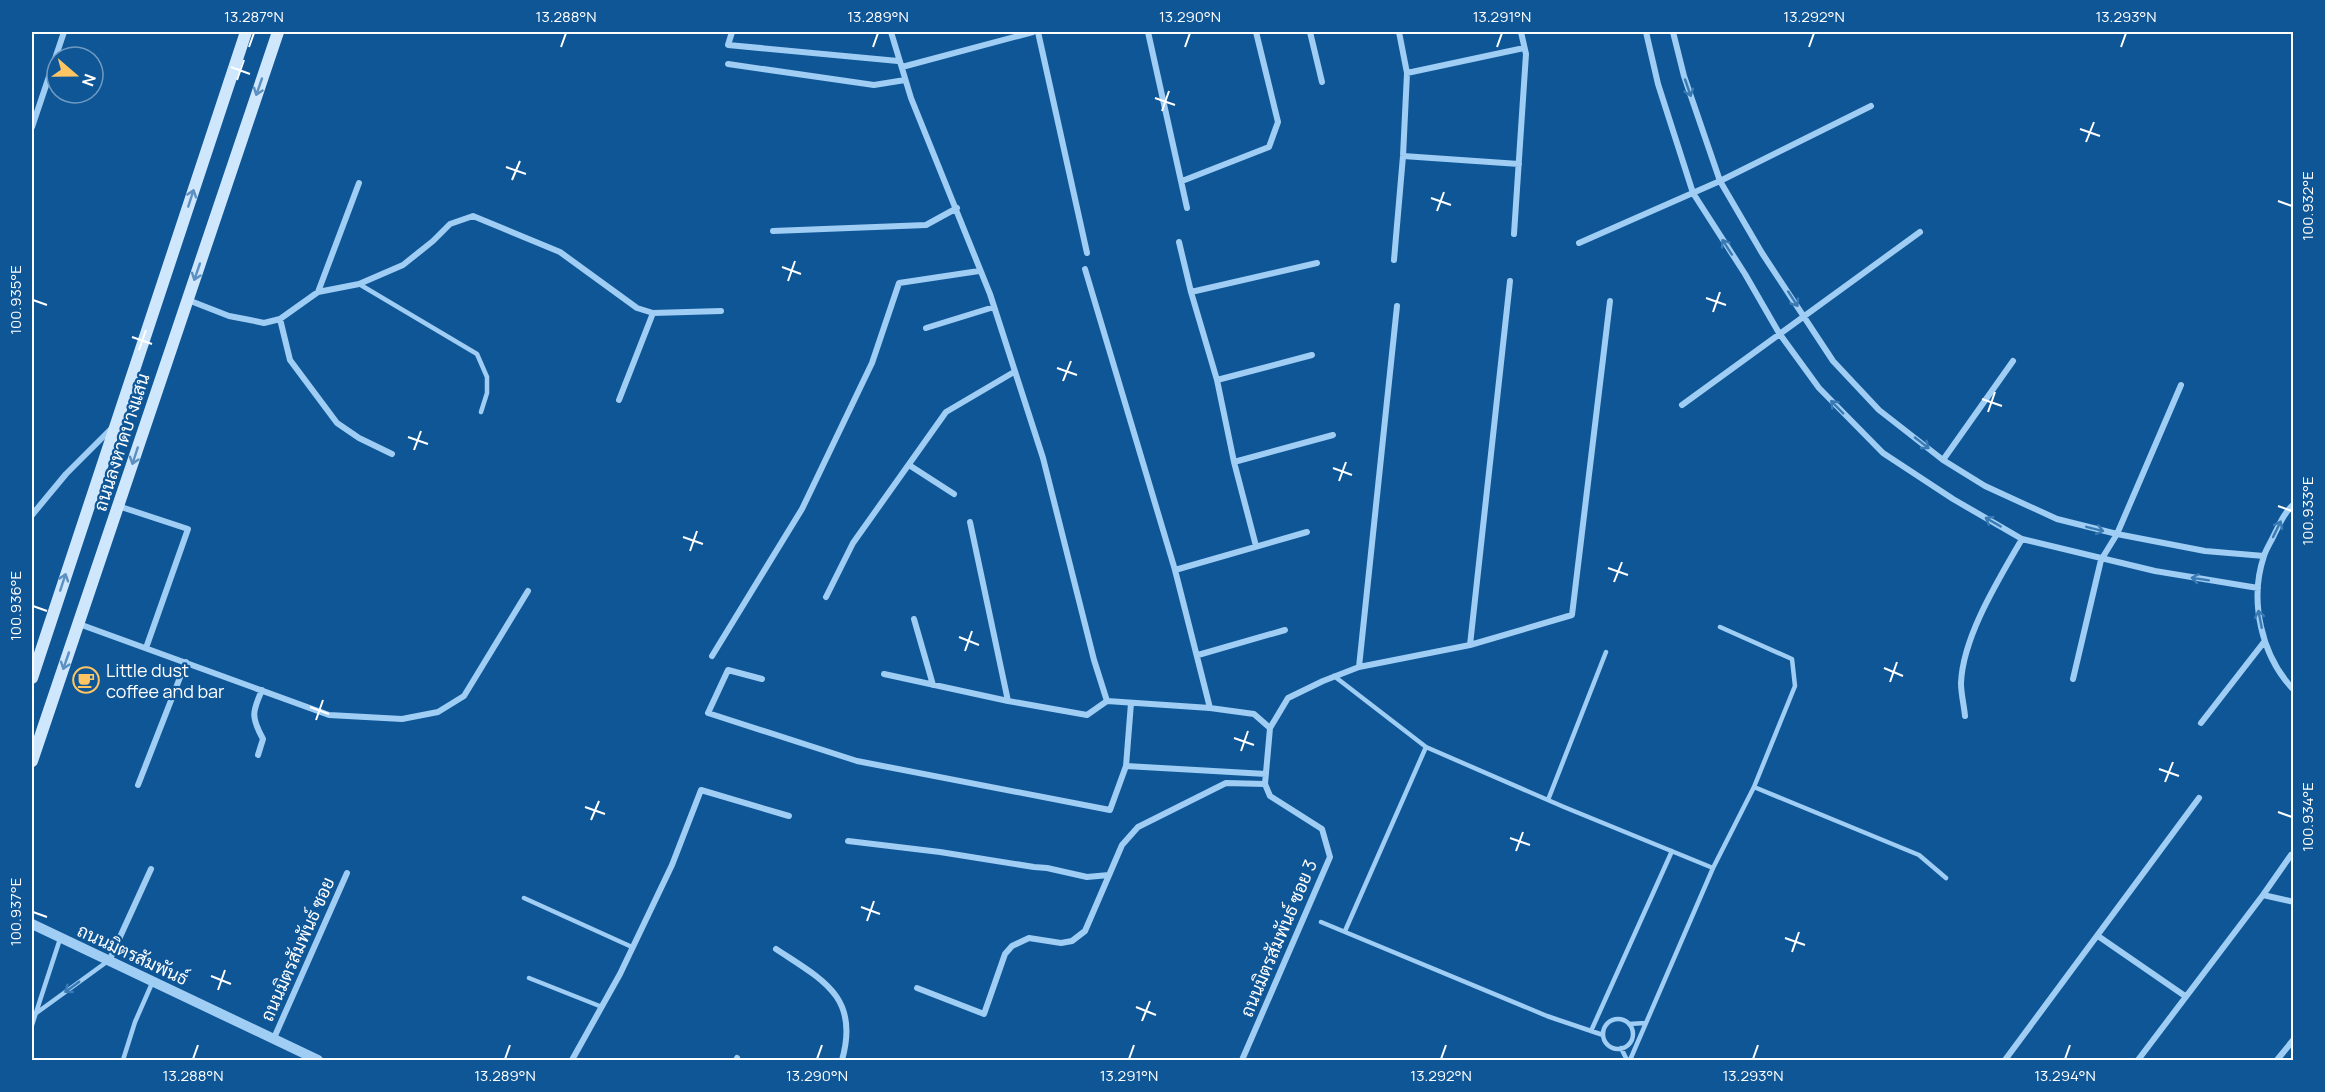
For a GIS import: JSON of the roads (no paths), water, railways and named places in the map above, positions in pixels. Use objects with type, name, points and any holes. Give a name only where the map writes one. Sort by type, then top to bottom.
[{"type":"main road","name":"ถนนลงหาดบางแสน","points":[[32,678],[246,32]]},
{"type":"main road","name":"ถนนลงหาดบางแสน","points":[[32,761],[278,32]]},
{"type":"street","points":[[32,128],[64,32]]},
{"type":"street","points":[[732,32],[728,45],[900,64],[1033,32]]},
{"type":"street","points":[[891,32],[911,99],[957,208],[994,307],[1043,458],[1094,660],[1107,701]]},
{"type":"street","points":[[1038,32],[1088,253]]},
{"type":"street","points":[[1148,32],[1187,208]]},
{"type":"street","points":[[1182,181],[1269,147],[1278,122],[1256,32]]},
{"type":"street","points":[[1310,32],[1322,82]]},
{"type":"street","points":[[1394,260],[1407,73],[1399,32]]},
{"type":"street","points":[[1514,234],[1526,54],[1521,32]]},
{"type":"street","points":[[1646,32],[1658,84],[1693,193],[1745,274],[1779,333],[1819,388],[1883,453],[1953,499],[2022,539],[2101,560],[2258,588]]},
{"type":"street","points":[[1673,32],[1684,76],[1720,181],[1762,253],[1833,361],[1879,410],[1943,460],[1985,486],[2057,519],[2117,534],[2205,551],[2264,556]]},
{"type":"street","points":[[1407,73],[1524,48]]},
{"type":"street","points":[[728,64],[874,85],[905,80]]},
{"type":"street","points":[[1579,243],[1720,181],[1871,106]]},
{"type":"street","points":[[1403,156],[1519,164]]},
{"type":"street","points":[[318,291],[359,183]]},
{"type":"street","points":[[773,231],[926,225],[957,208]]},
{"type":"street","points":[[187,300],[229,316],[264,322],[280,319],[318,291],[359,284],[403,265],[450,224],[473,216],[560,252],[637,308],[652,313],[721,311]]},
{"type":"street","points":[[1682,405],[1920,232]]},
{"type":"street","points":[[1179,242],[1217,380],[1234,462],[1256,546]]},
{"type":"street","points":[[1191,292],[1317,263]]},
{"type":"street","points":[[1085,269],[1175,570],[1210,708]]},
{"type":"street","points":[[712,656],[802,509],[872,363],[899,283],[979,271]]},
{"type":"street","points":[[1470,645],[1510,281]]},
{"type":"street","points":[[917,988],[984,1014],[1005,954],[1012,946],[1029,938],[1061,943],[1079,937],[1089,923],[1122,845],[1138,827],[1226,783],[1265,784],[1270,728],[1288,698],[1359,667],[1470,645],[1572,615],[1610,301]]},
{"type":"street","points":[[1359,667],[1396,306]]},
{"type":"street","points":[[926,328],[994,307]]},
{"type":"street","points":[[619,399],[652,313]]},
{"type":"street","points":[[280,319],[290,360],[337,423],[359,438],[392,454]]},
{"type":"street","points":[[1217,380],[1312,355]]},
{"type":"street","points":[[1943,460],[2013,361]]},
{"type":"street","points":[[826,597],[853,543],[946,411],[1014,372]]},
{"type":"street","points":[[2073,679],[2101,560],[2117,534],[2181,385]]},
{"type":"street","points":[[32,515],[66,474],[116,424]]},
{"type":"street","points":[[1234,462],[1333,435]]},
{"type":"street","points":[[909,465],[954,494]]},
{"type":"street","points":[[2294,504],[2286,511],[2264,556],[2258,588],[2258,610],[2265,642],[2286,682],[2294,690]]},
{"type":"street","points":[[118,506],[188,529],[146,648]]},
{"type":"street","points":[[969,522],[1008,701]]},
{"type":"street","points":[[1175,570],[1307,532]]},
{"type":"street","points":[[1965,716],[1961,684],[1966,655],[1987,601],[2022,539]]},
{"type":"street","points":[[79,624],[329,715],[402,718],[438,712],[464,696],[528,591]]},
{"type":"street","points":[[914,619],[933,685]]},
{"type":"street","points":[[1198,655],[1285,630]]},
{"type":"street","points":[[2201,723],[2265,642]]},
{"type":"street","points":[[138,784],[186,662]]},
{"type":"street","points":[[762,679],[728,670],[708,713],[857,761],[1110,810],[1126,766],[1131,703]]},
{"type":"street","points":[[884,674],[1008,701],[1087,715],[1107,701],[1210,708],[1254,714],[1270,728]]},
{"type":"street","points":[[258,755],[263,739],[253,722],[254,708],[262,690]]},
{"type":"street","points":[[1126,766],[1266,774]]},
{"type":"street","name":"ถนนมิตรสัมพันธ์ ซอย 3","points":[[1242,1060],[1330,857],[1322,829],[1270,796],[1265,784]]},
{"type":"street","points":[[572,1060],[602,1007],[672,865],[701,790],[789,816]]},
{"type":"street","points":[[2005,1060],[2199,798]]},
{"type":"street","points":[[848,841],[1047,868],[1087,877],[1109,875]]},
{"type":"street","points":[[2138,1060],[2291,855]]},
{"type":"street","points":[[109,961],[151,869]]},
{"type":"street","name":"ถนนมิตรสัมพันธ์ ซอย","points":[[274,1038],[347,873]]},
{"type":"street","points":[[2263,895],[2294,902]]},
{"type":"street","name":"ถนนมิตรสัมพันธ์","points":[[32,924],[318,1060]]},
{"type":"street","points":[[2098,936],[2185,996]]},
{"type":"street","points":[[776,949],[817,976],[835,993],[846,1012],[848,1035],[842,1060]]},
{"type":"street","points":[[2277,1060],[2294,1039]]},
{"type":"lane","points":[[359,284],[477,354],[487,377],[487,393],[481,412]]},
{"type":"lane","points":[[1628,1060],[1713,868],[1754,787],[1795,686],[1792,659],[1720,627]]},
{"type":"lane","points":[[1548,800],[1606,652]]},
{"type":"lane","points":[[1334,676],[1426,747],[1713,868]]},
{"type":"lane","points":[[1345,931],[1426,747]]},
{"type":"lane","points":[[1754,787],[1918,855],[1946,878]]},
{"type":"lane","points":[[1591,1031],[1672,851]]},
{"type":"lane","points":[[524,898],[632,947]]},
{"type":"lane","points":[[1322,922],[1547,1016],[1603,1035]]},
{"type":"lane","points":[[32,1024],[60,938]]},
{"type":"lane","points":[[35,1014],[109,961]]},
{"type":"lane","points":[[529,978],[602,1007]]},
{"type":"lane","points":[[123,1060],[135,1022],[153,981]]},
{"type":"lane","points":[[1629,1023],[1632,1029],[1632,1039],[1621,1048],[1611,1047],[1604,1040],[1605,1026],[1612,1020],[1622,1019],[1629,1023],[1646,1023]]},
{"type":"lane","points":[[1621,1048],[1628,1060]]},
{"type":"place","name":"Little dust coffee and bar","points":[[86,680]]}]
